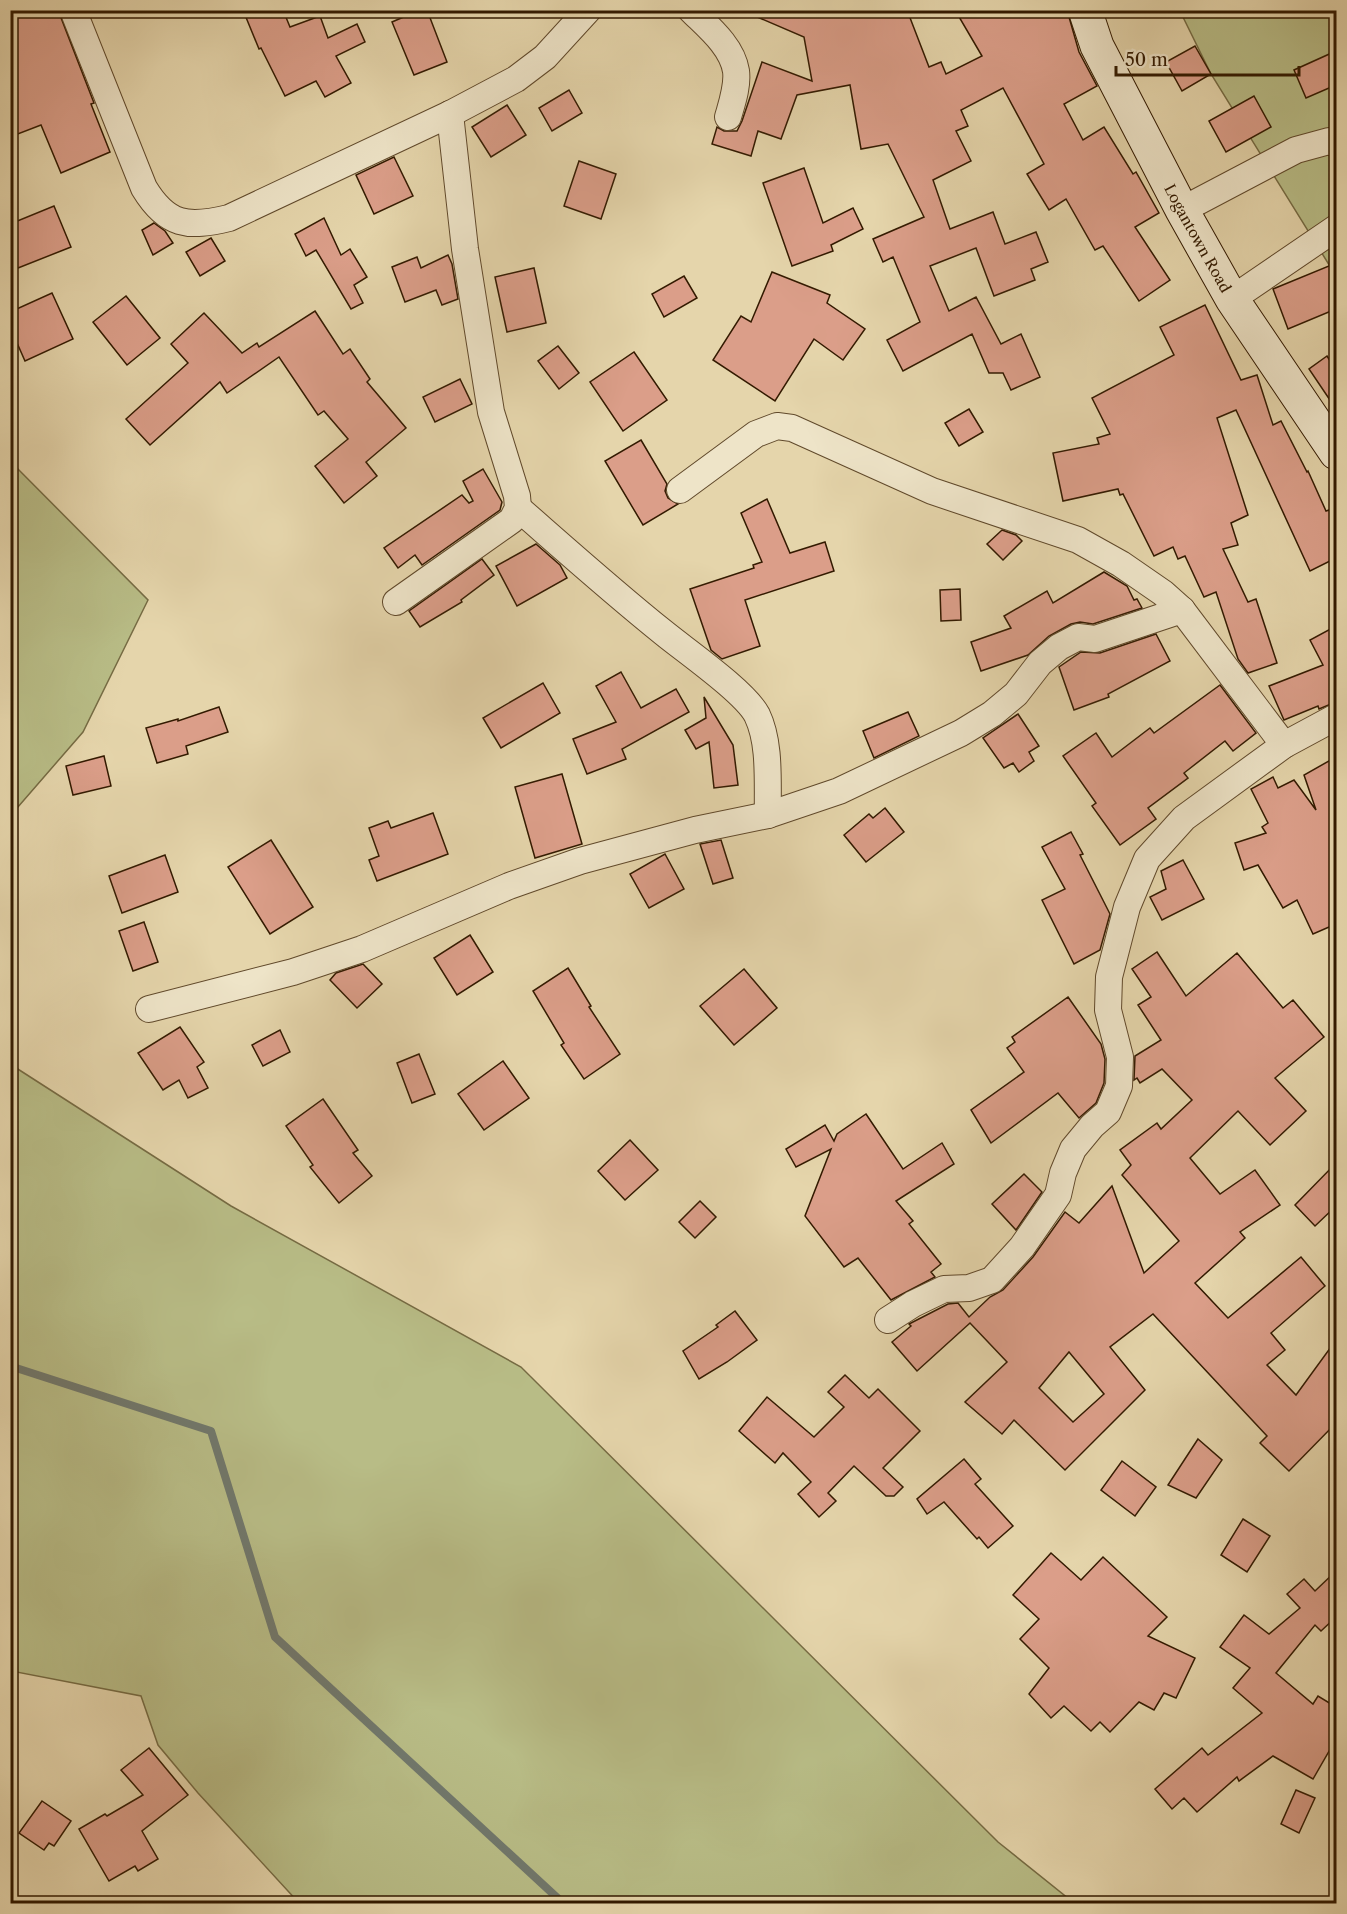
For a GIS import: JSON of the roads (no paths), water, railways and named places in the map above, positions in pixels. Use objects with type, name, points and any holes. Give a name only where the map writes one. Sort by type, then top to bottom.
[{"type":"street","points":[[73,10],[144,188],[161,212],[182,222],[211,222],[230,218],[450,114],[516,79],[545,57],[588,10]]},
{"type":"street","points":[[692,10],[724,43],[736,70],[735,93],[728,117]]},
{"type":"street","name":"Logantown Road","points":[[1085,10],[1097,46],[1182,210],[1232,298],[1336,453]]},
{"type":"street","points":[[396,602],[512,520],[518,508],[517,496],[491,412],[465,249],[450,114]]},
{"type":"street","points":[[1182,210],[1296,150],[1329,141],[1336,144]]},
{"type":"street","points":[[1232,298],[1336,228]]},
{"type":"street","points":[[680,490],[756,434],[777,426],[792,428],[933,491],[1078,540],[1121,564],[1163,592],[1182,610],[1284,745]]},
{"type":"street","points":[[518,508],[661,631],[725,682],[757,714],[766,757],[768,815]]},
{"type":"street","points":[[149,1009],[293,972],[362,949],[508,886],[580,861],[695,830],[768,815],[839,791],[961,733],[992,714],[1016,694],[1040,663],[1059,647],[1078,637],[1095,639],[1182,610]]},
{"type":"street","points":[[888,1320],[913,1304],[944,1289],[969,1288],[992,1280],[1022,1247],[1058,1195],[1063,1173],[1073,1149],[1092,1126],[1108,1112],[1119,1086],[1120,1057],[1108,1010],[1109,977],[1127,907],[1147,859],[1184,818],[1284,745],[1336,717]]},
{"type":"waterway","points":[[10,1366],[211,1431],[275,1637],[564,1904]]}]
